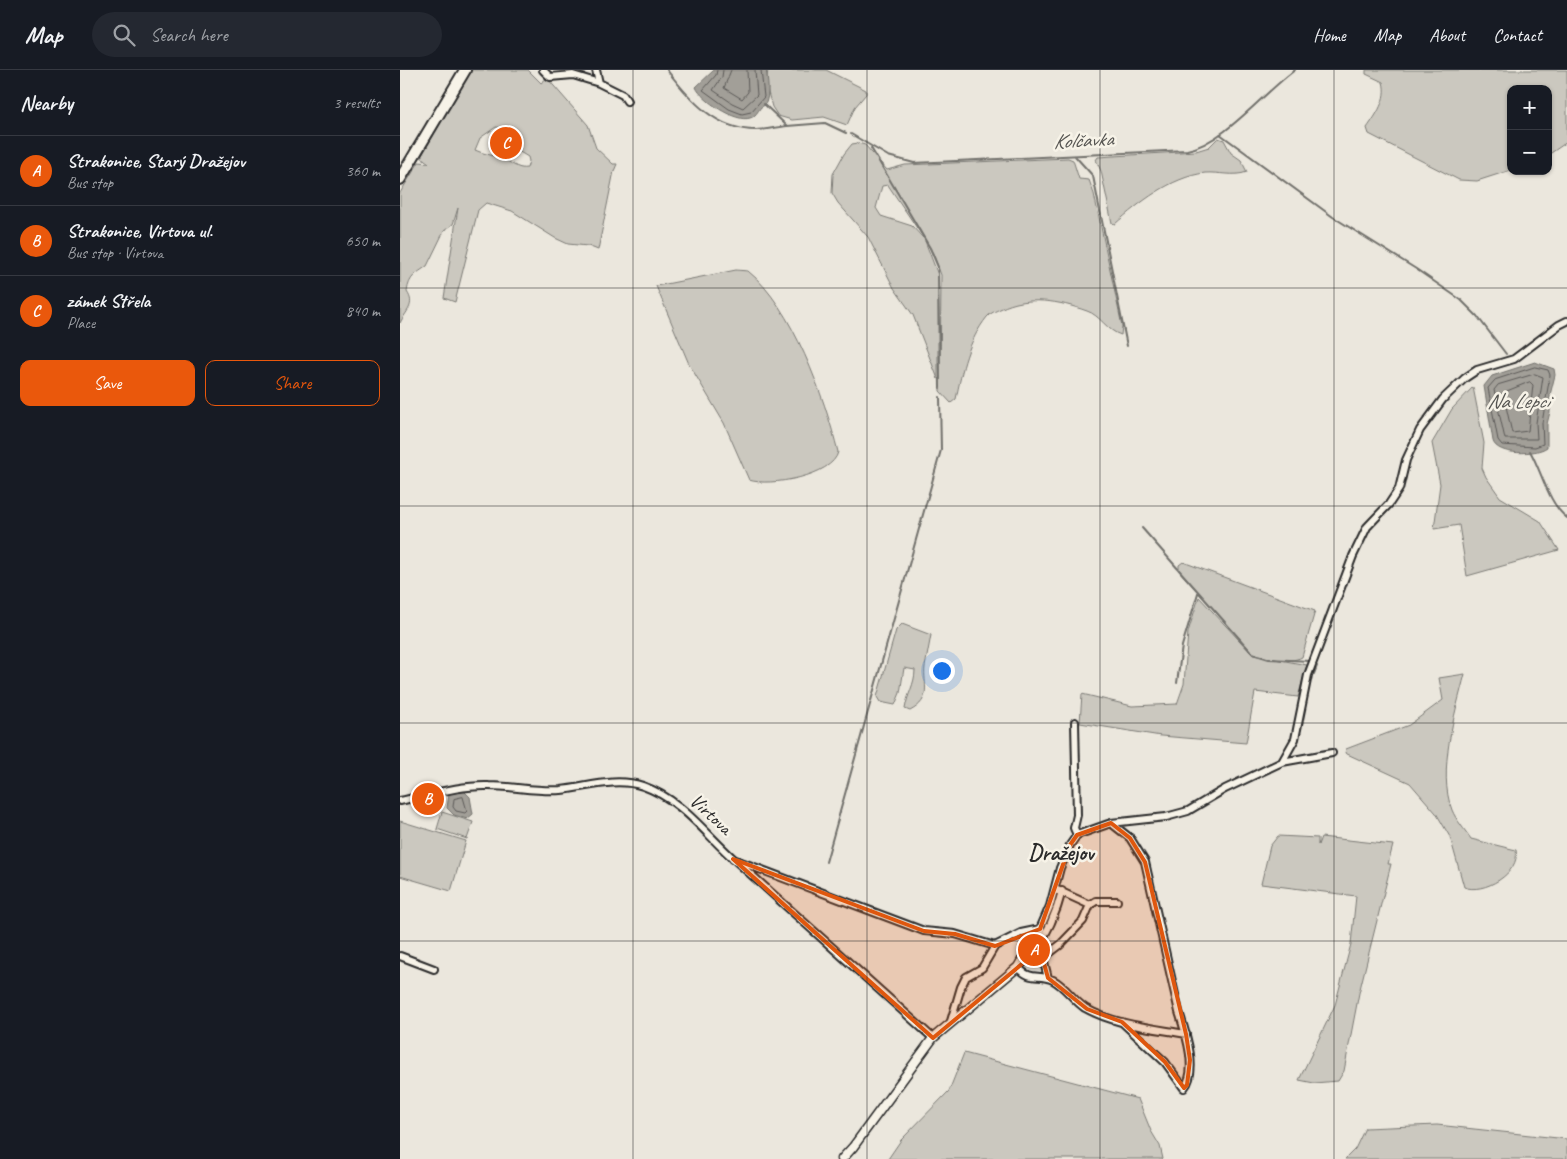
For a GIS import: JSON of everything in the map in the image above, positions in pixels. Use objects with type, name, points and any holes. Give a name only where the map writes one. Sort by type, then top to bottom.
[{"type":"main road","points":[[400,179],[464,70]]},
{"type":"street","points":[[543,70],[550,77],[573,75],[599,83],[623,95],[627,101]]},
{"type":"street","points":[[596,70],[599,83]]},
{"type":"street","points":[[1282,762],[1295,739],[1308,675],[1353,556],[1367,527],[1389,504],[1399,488],[1406,460],[1420,430],[1444,399],[1465,378],[1477,370],[1514,359],[1567,321]]},
{"type":"street","points":[[1075,722],[1076,815],[1074,828],[1077,835]]},
{"type":"street","points":[[842,1159],[934,1038],[951,1021],[1033,955],[1048,932],[1059,890],[1060,868],[1070,845],[1077,835],[1111,823],[1166,817],[1188,811],[1225,789],[1282,762],[1332,753]]},
{"type":"street","name":"Virtova","points":[[400,801],[472,787],[560,790],[595,784],[628,783],[641,786],[670,799],[686,811],[733,859],[934,1038]]},
{"type":"street","points":[[1123,831],[1130,821]]},
{"type":"street","points":[[1111,823],[1123,831],[1145,862],[1179,1012],[1186,1034],[1190,1076],[1184,1088],[1165,1062],[1122,1022]]},
{"type":"street","points":[[733,859],[924,931],[955,934],[995,946]]},
{"type":"street","points":[[1059,890],[1090,905]]},
{"type":"street","points":[[1018,967],[1040,929],[1059,890]]},
{"type":"street","points":[[1043,958],[1060,945],[1083,921],[1090,905],[1096,901],[1117,901]]},
{"type":"street","points":[[951,1021],[960,987],[966,977],[982,968],[995,946],[1021,933],[1040,929]]},
{"type":"street","points":[[1033,955],[1043,958]]},
{"type":"street","points":[[400,956],[434,969]]},
{"type":"street","points":[[1043,958],[1048,978]]},
{"type":"street","points":[[1018,967],[1024,974],[1032,978],[1048,978],[1055,981],[1087,1009],[1122,1022],[1186,1034]]},
{"type":"highlighted area","points":[[1111,823],[1130,838],[1145,862],[1186,1034],[1190,1060],[1187,1085],[1184,1088],[1165,1062],[1122,1022],[1087,1009],[1048,978],[1040,949],[933,1038],[733,859],[924,931],[955,934],[995,946],[1040,929],[1070,845],[1077,835]]},
{"type":"shaded area","points":[[471,70],[528,70],[541,83],[547,78],[588,125],[596,148],[613,164],[617,164],[598,250],[588,246],[568,244],[512,211],[486,203],[478,210],[455,302],[444,298],[458,208],[453,224],[444,231],[427,266],[409,282],[407,292],[411,301],[400,323],[400,193],[419,162],[429,163],[421,157]],"holes":[[[496,127],[510,134],[512,144],[508,145],[528,157],[527,168],[517,167],[501,158],[475,150],[480,138]]]},
{"type":"shaded area","points":[[768,70],[826,70],[866,90],[866,94],[855,107],[847,125],[824,117],[792,120],[778,116],[772,107],[766,85]]},
{"type":"shaded area","points":[[1366,70],[1567,70],[1567,142],[1552,152],[1552,85],[1507,85],[1507,171],[1477,181],[1459,180],[1369,134],[1367,128],[1383,101],[1384,88],[1383,82],[1366,74]]},
{"type":"shaded area","points":[[1218,138],[1224,140],[1231,153],[1241,160],[1247,172],[1192,175],[1156,192],[1115,224],[1112,223],[1101,171],[1096,160],[1098,157],[1196,151],[1209,147]]},
{"type":"shaded area","points":[[852,144],[865,145],[887,170],[905,165],[1068,158],[1073,160],[1079,179],[1089,180],[1094,194],[1122,326],[1121,335],[1092,313],[1055,302],[1021,302],[1000,309],[990,314],[980,326],[970,346],[956,399],[951,403],[940,391],[941,275],[933,253],[925,241],[938,275],[938,379],[913,315],[894,288],[868,237],[838,203],[832,193],[833,174]],"holes":[[[888,185],[923,237],[912,226],[881,216],[876,208],[882,186]]]},
{"type":"shaded area","points":[[736,270],[748,271],[779,306],[805,354],[825,406],[838,452],[834,460],[825,467],[799,478],[771,482],[749,480],[724,423],[689,364],[656,286]]},
{"type":"shaded area","points":[[1473,387],[1484,443],[1482,468],[1486,477],[1500,497],[1540,521],[1559,550],[1467,576],[1459,525],[1434,529],[1440,484],[1432,443],[1452,409]]},
{"type":"shaded area","points":[[1183,562],[1315,611],[1302,657],[1283,660],[1262,656],[1251,651],[1179,571],[1179,565]]},
{"type":"shaded area","points":[[1199,597],[1253,655],[1307,665],[1298,697],[1255,692],[1246,743],[1161,736],[1080,723],[1082,694],[1132,706],[1177,704],[1184,684],[1188,632]]},
{"type":"shaded area","points":[[902,624],[931,635],[925,667],[924,696],[922,701],[910,711],[905,709],[914,680],[915,670],[904,668],[900,693],[895,705],[880,702],[877,697],[896,630]]},
{"type":"shaded area","points":[[1465,674],[1449,742],[1447,761],[1446,778],[1452,810],[1471,839],[1516,850],[1516,859],[1513,867],[1507,874],[1490,885],[1472,889],[1464,887],[1450,837],[1436,813],[1410,783],[1345,753],[1346,749],[1409,725],[1443,700],[1439,678]]},
{"type":"shaded area","points":[[442,812],[473,822],[467,839],[437,829]]},
{"type":"shaded area","points":[[400,821],[466,841],[451,891],[400,876]]},
{"type":"shaded area","points":[[1278,836],[1318,838],[1318,845],[1321,837],[1393,845],[1388,864],[1391,864],[1359,993],[1344,1071],[1338,1081],[1314,1083],[1299,1080],[1335,1005],[1351,944],[1356,896],[1261,884],[1270,846]]},
{"type":"shaded area","points":[[964,1053],[1138,1099],[1151,1131],[1160,1146],[1163,1159],[888,1159],[901,1140],[949,1091]]},
{"type":"shaded area","points":[[1437,1125],[1567,1139],[1567,1159],[1345,1159],[1355,1149],[1365,1128]]},
{"type":"water","points":[[714,70],[766,70],[768,92],[765,105],[750,118],[744,119],[728,114],[712,104],[696,87]]},
{"type":"water","name":"Na Lepci","points":[[1535,362],[1554,369],[1555,375],[1550,395],[1547,447],[1535,452],[1509,452],[1496,446],[1493,441],[1484,386],[1492,376]]},
{"type":"water","points":[[464,791],[470,797],[473,814],[467,819],[454,815],[447,808],[449,794]]},
{"type":"waterway","points":[[667,70],[695,102],[716,119],[728,125],[756,130],[787,126]]},
{"type":"waterway","name":"Kolčavka","points":[[851,134],[888,156],[914,163],[1187,150],[1215,138],[1229,128],[1295,70]]},
{"type":"waterway","name":"Kolčavka","points":[[764,104],[787,126],[825,123],[846,133]]},
{"type":"waterway","points":[[1220,134],[1333,217],[1416,269],[1461,300],[1477,316],[1506,354]]},
{"type":"waterway","points":[[871,148],[930,248],[938,267],[940,388]]},
{"type":"waterway","points":[[1075,156],[1093,176],[1127,346]]},
{"type":"waterway","points":[[826,862],[941,450],[940,397]]},
{"type":"waterway","points":[[1530,451],[1550,496],[1560,512],[1567,518]]},
{"type":"waterway","points":[[1142,528],[1253,654],[1269,659],[1310,661]]},
{"type":"waterway","points":[[1177,683],[1182,646],[1198,593]]},
{"type":"waterway","points":[[1314,674],[1317,666]]},
{"type":"place","name":"zámek Střela","points":[[506,143]]},
{"type":"place","name":"Strakonice, Virtova ul.","points":[[428,799]]},
{"type":"place","name":"Strakonice, Starý Dražejov","points":[[1034,950]]},
{"type":"district","name":"Dražejov","points":[[1061,853]]}]
